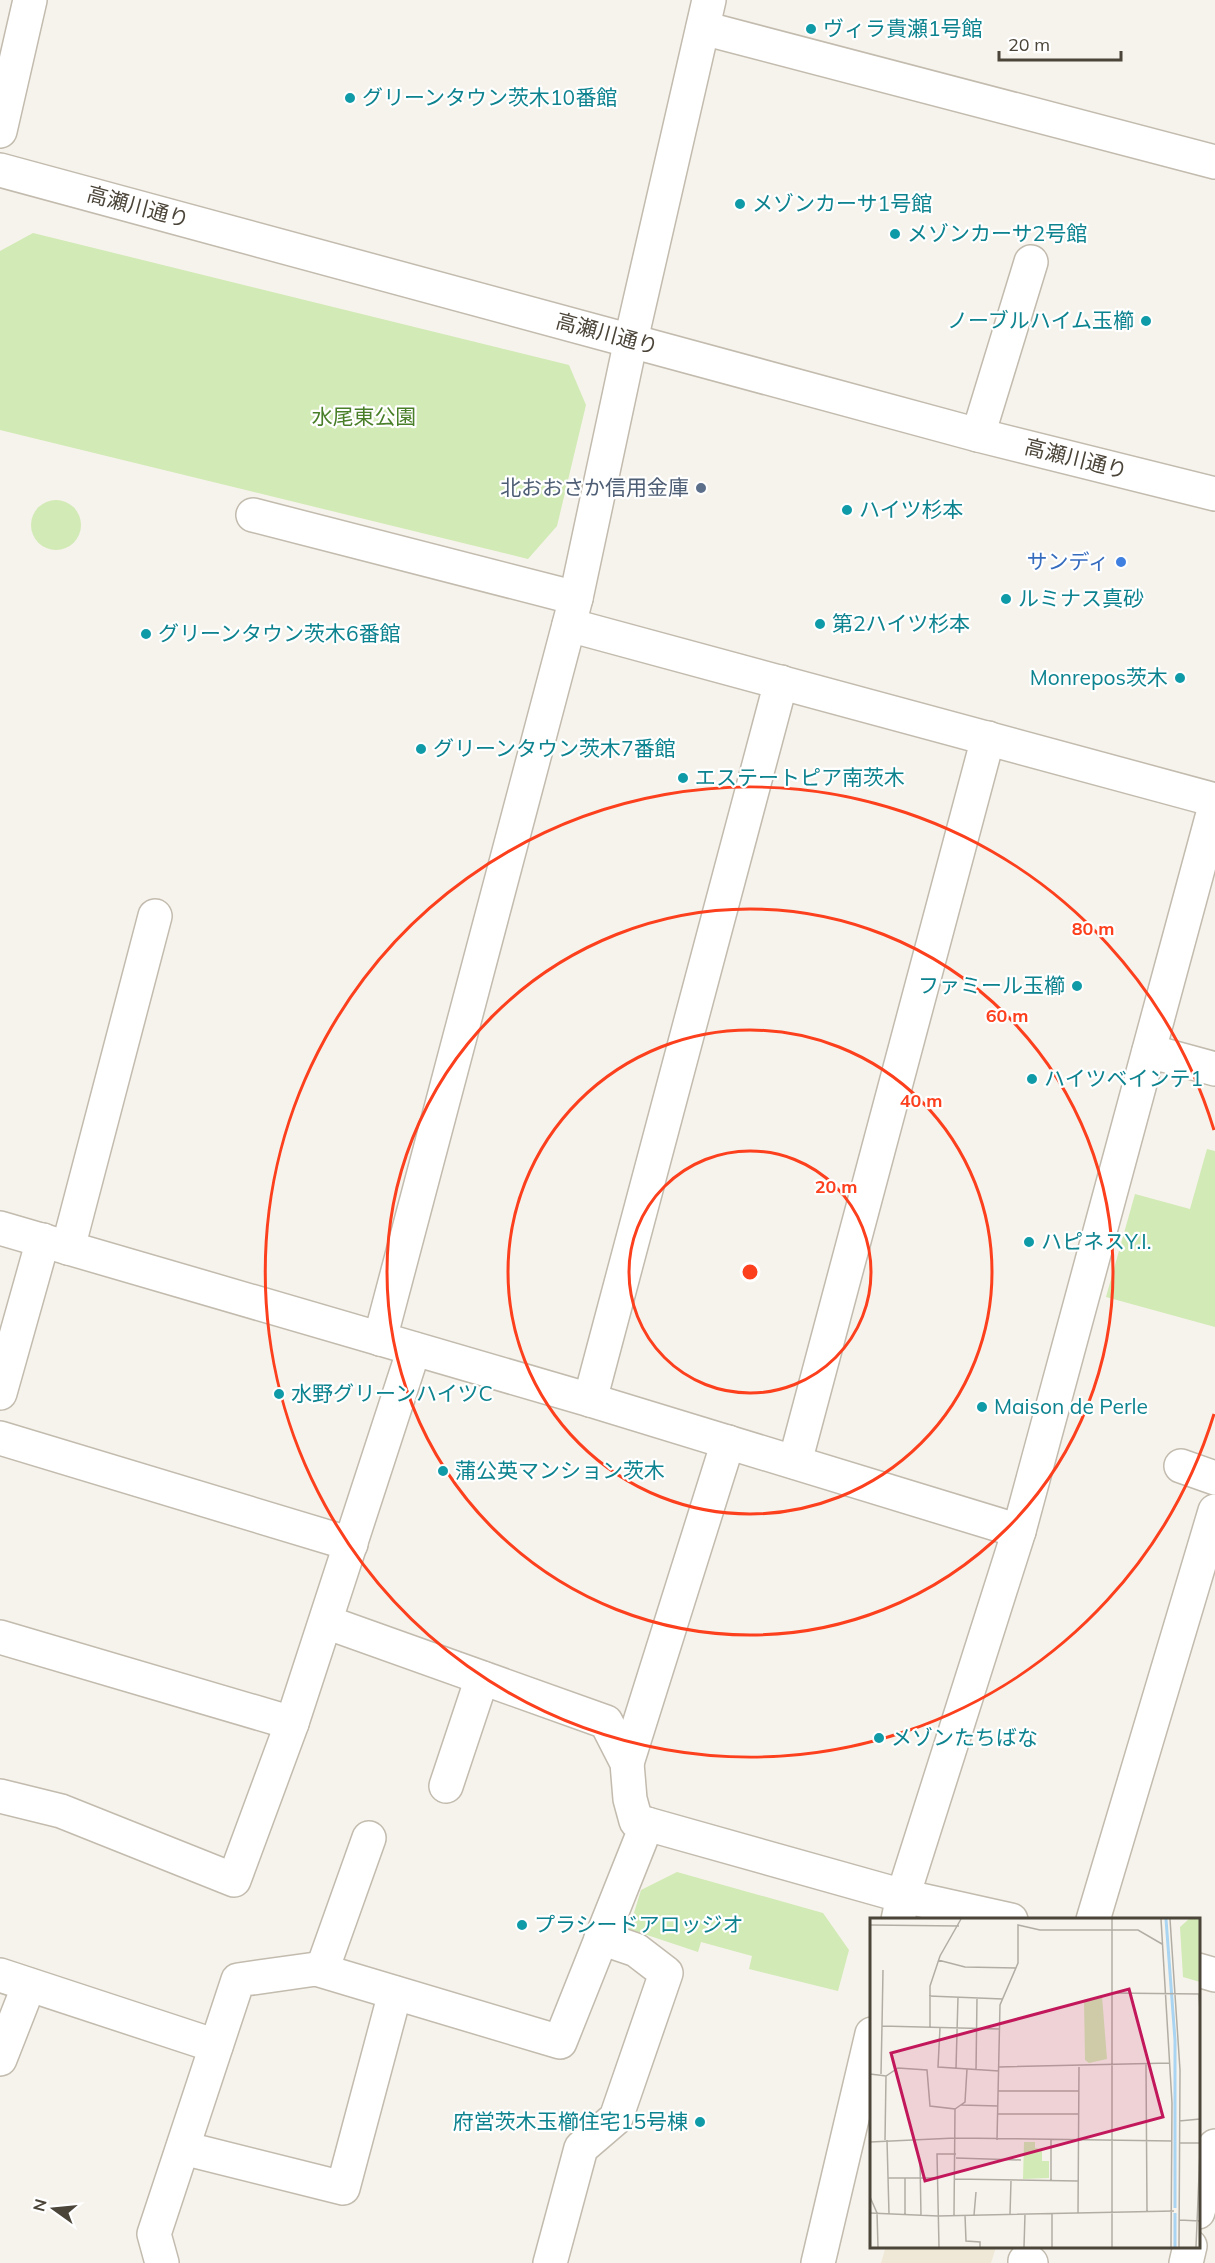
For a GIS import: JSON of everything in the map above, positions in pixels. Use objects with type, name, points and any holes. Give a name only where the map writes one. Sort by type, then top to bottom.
[{"type":"street","points":[[0,131],[30,0]]},
{"type":"street","points":[[380,1339],[573,611],[706,14],[1215,162]]},
{"type":"street","name":"高瀬川通り","points":[[0,170],[978,435],[1215,494]]},
{"type":"street","points":[[978,435],[1031,262]]},
{"type":"street","points":[[253,515],[573,611],[781,682],[1215,800]]},
{"type":"street","points":[[590,1400],[781,682]]},
{"type":"street","points":[[795,1462],[988,738]]},
{"type":"street","points":[[901,1908],[1019,1531],[1215,806]]},
{"type":"street","points":[[0,1393],[56,1244],[154,915]]},
{"type":"street","points":[[1149,1051],[1215,1069]]},
{"type":"street","points":[[0,1228],[590,1400],[1019,1531]]},
{"type":"street","points":[[0,1796],[61,1811],[234,1880],[292,1723],[414,1349]]},
{"type":"street","points":[[0,1438],[351,1544]]},
{"type":"street","points":[[728,1442],[627,1763],[630,1799],[636,1821],[901,1908],[993,1918]]},
{"type":"street","points":[[1181,1466],[1215,1478]]},
{"type":"street","points":[[1094,1918],[1215,1511]]},
{"type":"street","points":[[326,1622],[606,1722],[627,1763]]},
{"type":"street","points":[[0,1637],[292,1723]]},
{"type":"street","points":[[446,1786],[482,1678]]},
{"type":"street","points":[[162,2263],[154,2234],[238,1980],[322,1970],[560,2042],[647,1824]]},
{"type":"street","points":[[322,1970],[369,1838]]},
{"type":"street","points":[[550,2263],[581,2148],[616,2118],[666,1973],[636,1950],[601,1938]]},
{"type":"street","points":[[1200,1971],[1215,1975]]},
{"type":"street","points":[[0,2059],[14,1980],[216,2046]]},
{"type":"street","points":[[183,2148],[343,2188],[395,1993]]},
{"type":"street","points":[[818,2263],[870,2042]]},
{"type":"street","points":[[1200,2142],[1215,2146],[1200,2204]]},
{"type":"street","points":[[1186,2263],[1190,2248]]},
{"type":"shaded area","points":[[885,2248],[996,2248],[991,2263],[881,2263]]},
{"type":"green space","name":"水尾東公園","points":[[33,233],[569,365],[586,405],[557,526],[528,559],[0,430],[0,251]]},
{"type":"green space","points":[[56,500],[70,504],[77,511],[81,525],[77,539],[70,546],[56,550],[42,546],[35,539],[31,525],[35,511],[42,504]]},
{"type":"green space","points":[[1207,1149],[1215,1151],[1215,1327],[1106,1297],[1135,1194],[1190,1209]]},
{"type":"green space","points":[[677,1872],[823,1913],[849,1950],[838,1991],[749,1969],[752,1956],[701,1942],[698,1952],[629,1929],[641,1890]]},
{"type":"place","name":"ヴィラ貴瀬1号館","points":[[811,29]]},
{"type":"place","name":"グリーンタウン茨木10番館","points":[[350,98]]},
{"type":"place","name":"メゾンカーサ1号館","points":[[740,204]]},
{"type":"place","name":"メゾンカーサ2号館","points":[[895,234]]},
{"type":"place","name":"ノーブルハイム玉櫛","points":[[1146,321]]},
{"type":"place","name":"北おおさか信用金庫","points":[[701,488]]},
{"type":"place","name":"ハイツ杉本","points":[[847,510]]},
{"type":"place","name":"サンディ","points":[[1121,562]]},
{"type":"place","name":"ルミナス真砂","points":[[1006,599]]},
{"type":"place","name":"第2ハイツ杉本","points":[[820,624]]},
{"type":"place","name":"グリーンタウン茨木6番館","points":[[146,634]]},
{"type":"place","name":"Monrepos茨木","points":[[1180,678]]},
{"type":"place","name":"グリーンタウン茨木7番館","points":[[421,749]]},
{"type":"place","name":"エステートピア南茨木","points":[[683,778]]},
{"type":"place","name":"ファミール玉櫛","points":[[1077,986]]},
{"type":"place","name":"ハイツベインテ1","points":[[1032,1079]]},
{"type":"place","name":"ハピネスY.I.","points":[[1029,1242]]},
{"type":"place","name":"水野グリーンハイツC","points":[[279,1394]]},
{"type":"place","name":"Maison de Perle","points":[[982,1407]]},
{"type":"place","name":"蒲公英マンション茨木","points":[[443,1471]]},
{"type":"place","name":"メゾンたちばな","points":[[879,1738]]},
{"type":"place","name":"プラシードアロッジオ","points":[[522,1925]]},
{"type":"place","name":"府営茨木玉櫛住宅15号棟","points":[[700,2122]]}]
